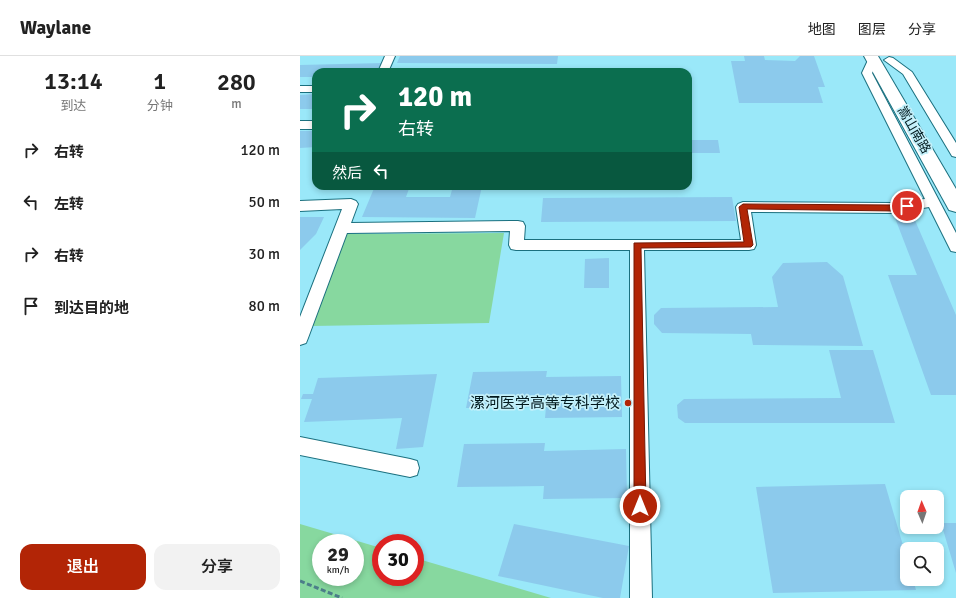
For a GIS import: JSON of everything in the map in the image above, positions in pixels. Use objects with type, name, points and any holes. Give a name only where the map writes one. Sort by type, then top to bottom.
[{"type":"main road","name":"嵩山南路","points":[[879,57],[956,178]]},
{"type":"main road","name":"嵩山南路","points":[[879,57],[956,205]]},
{"type":"street","points":[[385,68],[390,56]]},
{"type":"street","points":[[956,153],[907,72],[879,57],[867,73],[956,247]]},
{"type":"street","points":[[300,89],[312,89]]},
{"type":"street","points":[[300,125],[312,125]]},
{"type":"street","points":[[342,228],[518,226],[516,245],[749,245],[743,207],[894,208],[934,202]]},
{"type":"street","points":[[300,206],[351,204],[300,338]]},
{"type":"street","points":[[637,245],[641,598]]},
{"type":"street","points":[[300,446],[410,468]]},
{"type":"path","points":[[300,580],[342,598]]},
{"type":"green space","points":[[504,233],[489,323],[312,326],[347,234]]},
{"type":"green space","points":[[300,524],[334,534],[312,534],[312,586],[364,586],[364,543],[372,545],[372,586],[424,586],[424,561],[551,598],[300,598]]},
{"type":"building","points":[[400,56],[558,56],[557,64],[397,63]]},
{"type":"building","points":[[744,56],[764,56],[765,60],[795,61],[800,56],[814,56],[825,87],[818,87],[823,103],[739,103],[731,61],[745,61]]},
{"type":"building","points":[[382,63],[380,68],[312,68],[312,77],[300,77],[300,65]]},
{"type":"building","points":[[312,94],[312,109],[300,109],[300,95]]},
{"type":"building","points":[[300,131],[312,131],[312,147],[300,148]]},
{"type":"building","points":[[692,140],[718,140],[720,153],[692,153]]},
{"type":"building","points":[[373,190],[409,190],[406,197],[450,197],[452,190],[481,190],[475,218],[362,217]]},
{"type":"building","points":[[732,197],[736,221],[541,222],[543,198]]},
{"type":"building","points":[[300,217],[324,217],[316,234],[300,250]]},
{"type":"building","points":[[895,218],[914,218],[956,315],[956,395],[931,395],[888,275],[917,275]]},
{"type":"building","points":[[609,258],[609,288],[584,288],[585,259]]},
{"type":"building","points":[[827,262],[843,276],[863,346],[753,345],[751,334],[662,333],[654,324],[654,315],[661,308],[778,307],[772,277],[783,263]]},
{"type":"building","points":[[829,350],[873,350],[895,423],[685,423],[678,418],[677,405],[684,399],[841,398]]},
{"type":"building","points":[[547,371],[546,377],[621,376],[622,417],[545,418],[546,407],[466,408],[473,372]]},
{"type":"building","points":[[437,374],[423,447],[396,449],[402,418],[304,422],[312,399],[301,399],[303,394],[313,394],[318,378]]},
{"type":"building","points":[[545,443],[544,451],[626,449],[627,498],[543,499],[544,486],[457,487],[464,444]]},
{"type":"building","points":[[885,484],[902,542],[900,542],[900,586],[915,586],[916,590],[773,593],[756,487]]},
{"type":"building","points":[[944,523],[956,523],[956,573],[944,533]]},
{"type":"building","points":[[514,524],[629,546],[620,598],[603,598],[498,576]]},
{"type":"place","name":"漯河医学高等专科学校","points":[[628,403]]},
{"type":"route","points":[[640,506],[637,245],[749,245],[743,207],[894,208],[907,206]]}]
